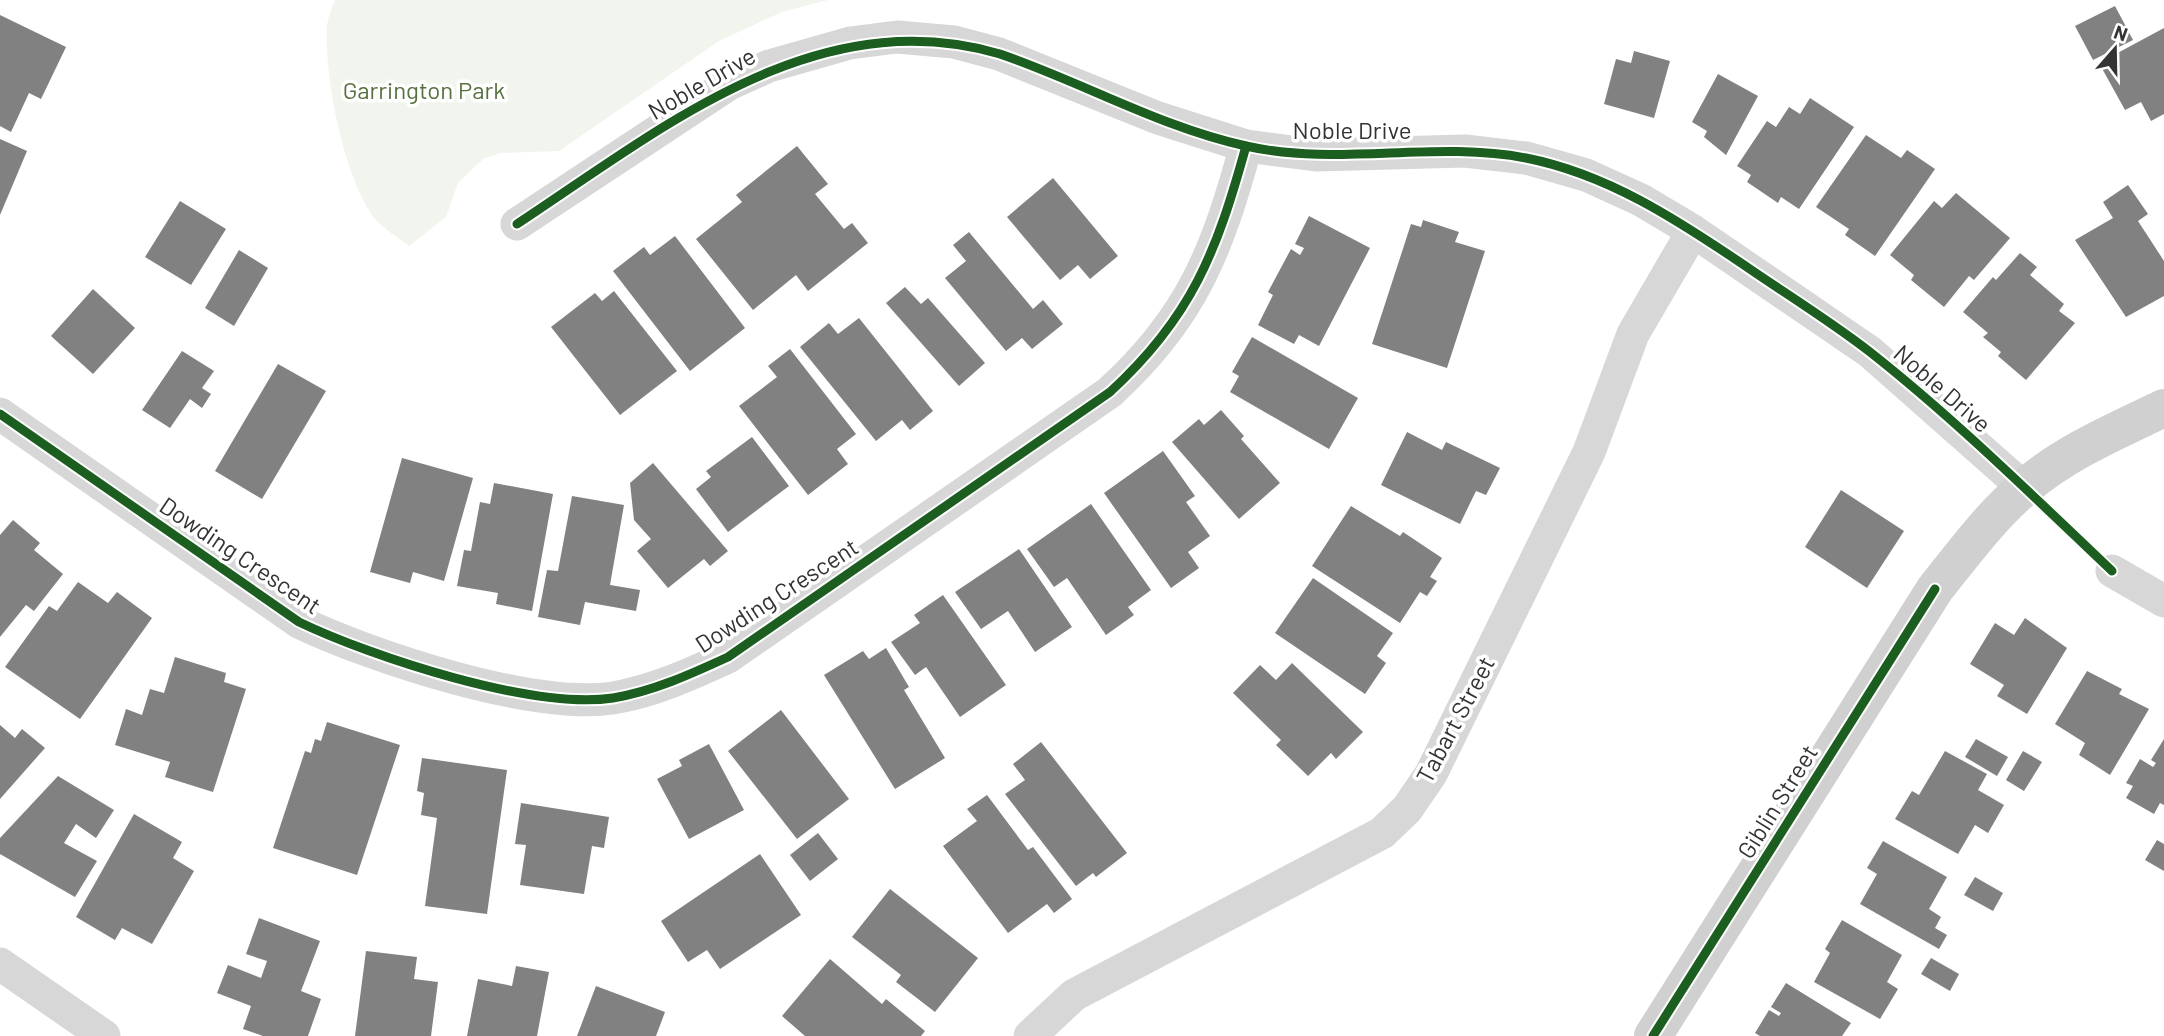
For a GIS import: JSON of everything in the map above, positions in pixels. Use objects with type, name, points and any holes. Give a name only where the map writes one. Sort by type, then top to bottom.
[{"type":"street","name":"Noble Drive","points":[[517,225],[729,84],[769,66],[809,52],[897,37],[954,42],[999,54],[1158,118],[1247,146],[1316,155],[1465,151],[1526,158],[1586,174],[1641,200],[1693,231],[1870,352],[2024,488]]},
{"type":"street","name":"Dowding Crescent","points":[[0,414],[299,622],[345,644],[492,687],[554,697],[611,698],[675,682],[728,657],[1110,392],[1146,359],[1173,324],[1202,275],[1225,222],[1247,146]]},
{"type":"street","name":"Tabart Street","points":[[1030,1036],[1074,995],[1382,833],[1407,809],[1430,774],[1589,452],[1633,334],[1693,231]]},
{"type":"street","name":"Giblin Street","points":[[1653,1036],[1935,589],[1975,538],[2024,488],[2063,461],[2164,408]]},
{"type":"street","points":[[2112,571],[2164,601]]},
{"type":"street","points":[[0,964],[104,1036]]},
{"type":"green space","name":"Garrington Park","points":[[335,0],[828,0],[782,12],[719,41],[559,151],[501,153],[483,159],[458,183],[446,217],[409,246],[384,228],[372,215],[352,174],[344,150],[332,97],[327,47],[328,23]]},
{"type":"building","points":[[2115,6],[2133,40],[2093,60],[2075,26]]},
{"type":"building","points":[[0,15],[66,47],[41,99],[29,93],[11,132],[0,126]]},
{"type":"building","points":[[2164,28],[2164,114],[2151,121],[2141,102],[2125,110],[2099,63]]},
{"type":"building","points":[[1634,51],[1670,61],[1654,118],[1604,104],[1616,59],[1631,63]]},
{"type":"building","points":[[1718,74],[1758,96],[1726,155],[1704,137],[1707,131],[1692,122]]},
{"type":"building","points":[[1810,98],[1854,127],[1799,209],[1781,197],[1778,203],[1747,182],[1751,175],[1737,166],[1767,121],[1776,127],[1789,107],[1800,114]]},
{"type":"building","points":[[1866,135],[1901,158],[1907,150],[1935,169],[1875,256],[1845,235],[1849,229],[1816,207]]},
{"type":"building","points":[[0,139],[27,151],[0,215]]},
{"type":"building","points":[[797,146],[828,184],[815,194],[844,229],[852,223],[868,243],[808,291],[796,275],[753,310],[696,239],[742,202],[736,195]]},
{"type":"building","points":[[1053,178],[1118,256],[1090,279],[1078,265],[1060,280],[1007,217]]},
{"type":"building","points":[[2128,185],[2148,214],[2138,221],[2164,261],[2164,296],[2126,317],[2075,240],[2113,218],[2103,202]]},
{"type":"building","points":[[1956,193],[2010,238],[1974,280],[1969,276],[1944,307],[1911,280],[1914,275],[1890,255],[1934,201],[1942,208]]},
{"type":"building","points":[[180,201],[226,229],[191,285],[145,257]]},
{"type":"building","points":[[1309,216],[1370,248],[1319,346],[1299,335],[1294,344],[1258,325],[1273,295],[1268,292],[1291,249],[1300,255],[1304,248],[1295,244]]},
{"type":"building","points":[[1423,220],[1459,232],[1455,242],[1485,251],[1447,368],[1372,344],[1411,224],[1421,227]]},
{"type":"building","points":[[969,232],[1033,309],[1043,300],[1063,324],[1032,349],[1022,338],[1006,351],[945,278],[966,261],[953,245]]},
{"type":"building","points":[[675,236],[745,328],[690,371],[613,271],[644,247],[650,255]]},
{"type":"building","points":[[239,250],[268,268],[234,326],[205,308]]},
{"type":"building","points":[[2020,253],[2037,267],[2030,275],[2064,304],[2059,311],[2075,323],[2026,380],[1998,356],[2001,352],[1983,337],[1988,333],[1963,312],[1993,277],[1996,280]]},
{"type":"building","points":[[905,287],[921,304],[928,298],[985,363],[959,386],[886,303]]},
{"type":"building","points":[[93,289],[135,328],[93,374],[51,336]]},
{"type":"building","points":[[614,291],[677,371],[620,415],[551,327],[595,293],[602,301]]},
{"type":"building","points":[[859,318],[933,411],[910,430],[902,420],[876,441],[800,347],[829,323],[838,334]]},
{"type":"building","points":[[1252,337],[1358,398],[1329,449],[1230,392],[1239,376],[1232,372]]},
{"type":"building","points":[[790,349],[856,434],[837,449],[848,464],[808,495],[739,406],[777,377],[768,366]]},
{"type":"building","points":[[182,351],[214,371],[202,388],[211,394],[202,408],[190,399],[170,428],[142,410]]},
{"type":"building","points":[[278,364],[326,391],[262,499],[215,471]]},
{"type":"building","points":[[1221,410],[1244,436],[1241,439],[1280,483],[1239,519],[1172,442],[1199,419],[1204,425]]},
{"type":"building","points":[[1407,432],[1442,450],[1446,442],[1500,468],[1486,495],[1476,491],[1460,524],[1381,485]]},
{"type":"building","points":[[752,437],[789,486],[728,532],[696,489],[711,477],[706,471]]},
{"type":"building","points":[[1163,451],[1195,496],[1186,502],[1210,536],[1188,552],[1199,568],[1171,588],[1104,493]]},
{"type":"building","points":[[402,458],[473,478],[444,581],[413,572],[410,583],[370,572]]},
{"type":"building","points":[[653,463],[728,551],[710,566],[704,559],[668,588],[637,551],[651,539],[634,520],[630,483]]},
{"type":"building","points":[[494,483],[553,494],[532,611],[496,604],[498,593],[457,586],[464,550],[471,551],[480,502],[490,504]]},
{"type":"building","points":[[1841,490],[1904,531],[1867,588],[1805,547]]},
{"type":"building","points":[[572,496],[624,505],[610,585],[640,590],[636,611],[585,602],[580,625],[538,617],[547,570],[558,571]]},
{"type":"building","points":[[1091,504],[1151,590],[1128,607],[1134,615],[1106,635],[1067,578],[1054,587],[1027,549]]},
{"type":"building","points":[[1351,506],[1400,536],[1403,532],[1442,558],[1430,577],[1437,581],[1427,596],[1420,592],[1400,623],[1312,566]]},
{"type":"building","points":[[13,520],[40,543],[34,550],[63,574],[34,611],[26,605],[0,637],[0,535]]},
{"type":"building","points":[[1019,549],[1072,627],[1035,652],[1008,611],[981,629],[955,592]]},
{"type":"building","points":[[1313,578],[1393,633],[1377,656],[1386,663],[1365,694],[1275,633]]},
{"type":"building","points":[[78,582],[108,603],[117,592],[152,618],[80,719],[5,667],[49,606],[57,611]]},
{"type":"building","points":[[943,595],[1006,685],[960,717],[926,667],[915,675],[891,642],[920,623],[914,615]]},
{"type":"building","points":[[2025,618],[2067,648],[2027,714],[1997,696],[2004,685],[1970,664],[1995,623],[2014,635]]},
{"type":"building","points":[[886,648],[909,687],[904,690],[945,758],[895,789],[824,675],[863,651],[869,659]]},
{"type":"building","points":[[175,657],[226,673],[224,682],[246,689],[213,792],[165,777],[170,762],[115,745],[126,709],[142,715],[150,689],[164,693]]},
{"type":"building","points":[[1292,663],[1363,732],[1336,759],[1331,753],[1308,776],[1276,745],[1281,740],[1233,693],[1260,665],[1276,680]]},
{"type":"building","points":[[2087,671],[2122,689],[2119,694],[2149,709],[2110,775],[2079,755],[2085,743],[2055,724]]},
{"type":"building","points":[[781,710],[849,799],[797,839],[728,751]]},
{"type":"building","points":[[327,722],[400,745],[357,875],[273,848],[305,751],[311,753],[315,739],[321,741]]},
{"type":"building","points":[[0,725],[15,738],[22,729],[45,748],[0,799]]},
{"type":"building","points":[[1976,739],[2008,757],[1997,776],[1965,757]]},
{"type":"building","points":[[2164,739],[2164,805],[2160,803],[2154,814],[2126,798],[2133,786],[2126,783],[2140,759],[2153,767],[2156,763],[2151,760]]},
{"type":"building","points":[[1041,742],[1127,853],[1096,877],[1093,873],[1076,886],[1005,794],[1025,780],[1013,764]]},
{"type":"building","points":[[709,744],[744,810],[689,839],[657,779],[682,766],[679,760]]},
{"type":"building","points":[[1945,751],[1987,774],[1978,790],[2004,805],[1988,833],[1975,825],[1958,854],[1895,819],[1912,791],[1919,795]]},
{"type":"building","points":[[2023,751],[2042,762],[2024,791],[2006,780]]},
{"type":"building","points":[[422,758],[507,770],[487,914],[425,906],[437,818],[421,815],[424,793],[417,791]]},
{"type":"building","points":[[58,776],[114,810],[96,838],[76,824],[64,843],[97,861],[75,897],[0,854],[0,838]]},
{"type":"building","points":[[987,795],[1028,850],[1033,847],[1072,899],[1054,913],[1047,904],[1008,933],[943,846],[977,821],[967,809]]},
{"type":"building","points":[[521,803],[609,817],[604,848],[592,846],[584,894],[520,885],[526,845],[515,844]]},
{"type":"building","points":[[134,814],[182,842],[173,858],[194,871],[152,944],[122,928],[115,940],[76,917]]},
{"type":"building","points":[[818,833],[838,859],[810,881],[790,855]]},
{"type":"building","points":[[2157,840],[2164,844],[2164,871],[2145,860]]},
{"type":"building","points":[[1883,841],[1947,877],[1929,909],[1941,917],[1935,928],[1947,935],[1939,949],[1860,904],[1877,874],[1867,868]]},
{"type":"building","points":[[760,854],[801,915],[720,969],[707,950],[688,962],[661,921]]},
{"type":"building","points":[[1975,877],[2003,893],[1993,911],[1964,895]]},
{"type":"building","points":[[890,889],[978,958],[935,1012],[896,982],[901,975],[852,937]]},
{"type":"building","points":[[259,918],[320,941],[301,991],[321,999],[308,1036],[263,1036],[243,1029],[251,1006],[217,993],[228,965],[261,978],[267,961],[246,954]]},
{"type":"building","points":[[1842,920],[1902,955],[1887,982],[1898,989],[1880,1019],[1814,982],[1830,953],[1825,949]]},
{"type":"building","points":[[366,951],[417,957],[414,979],[438,982],[431,1036],[355,1036]]},
{"type":"building","points":[[1931,958],[1959,974],[1950,991],[1921,974]]},
{"type":"building","points":[[830,959],[882,1004],[886,999],[925,1031],[921,1036],[805,1036],[782,1016]]},
{"type":"building","points":[[516,966],[549,972],[537,1036],[467,1036],[478,979],[512,986]]},
{"type":"building","points":[[1786,983],[1851,1023],[1842,1036],[1760,1036],[1755,1033],[1769,1010],[1779,1016],[1781,1013],[1771,1007]]},
{"type":"building","points":[[596,986],[665,1012],[656,1036],[577,1036]]},
{"type":"cycle path","points":[[517,224],[627,150],[684,115],[743,84],[804,59],[867,45],[932,42],[1000,54],[1183,128],[1246,146],[1315,154],[1456,151],[1526,158],[1585,175],[1640,200],[1693,231],[1839,329],[1902,378],[1963,431],[2112,571]]},
{"type":"cycle path","points":[[0,414],[299,622],[330,636],[409,665],[498,688],[580,700],[628,695],[672,681],[728,657],[1110,392],[1162,337],[1198,280],[1224,218],[1246,146]]},
{"type":"cycle path","points":[[1653,1036],[1935,589]]}]
